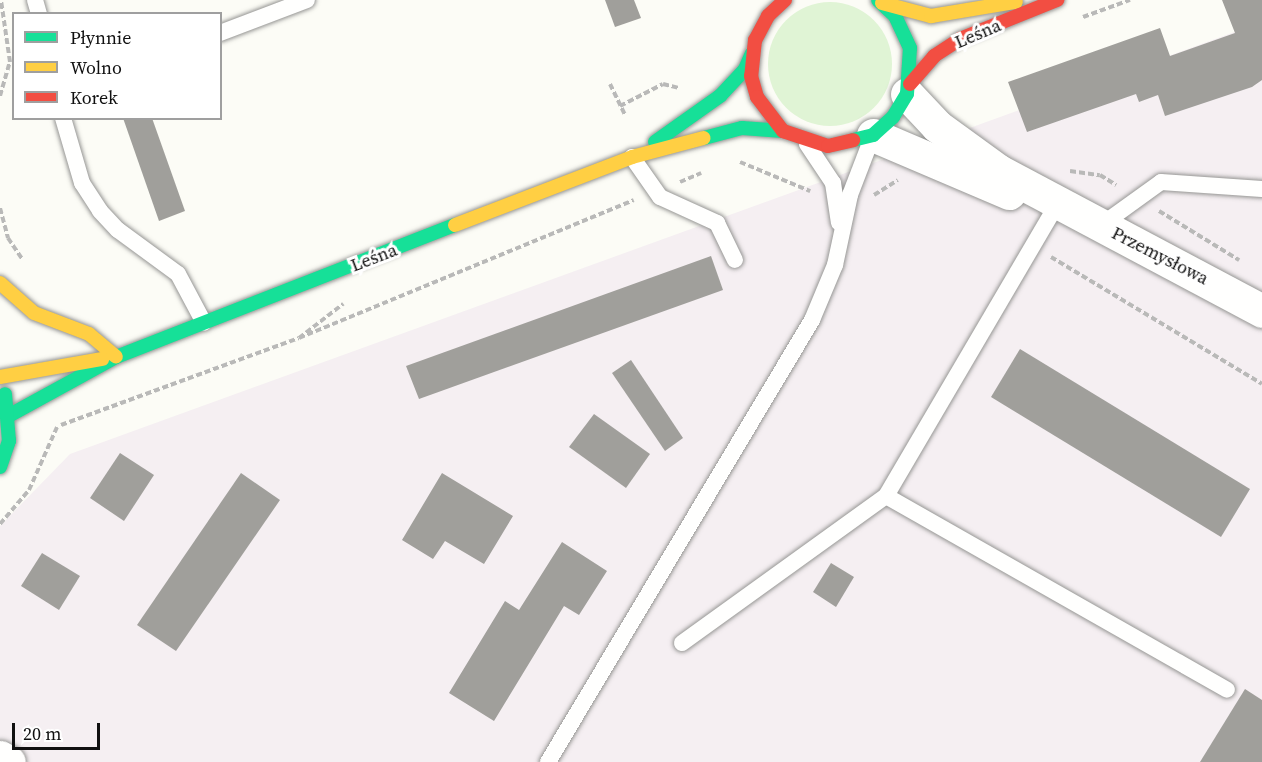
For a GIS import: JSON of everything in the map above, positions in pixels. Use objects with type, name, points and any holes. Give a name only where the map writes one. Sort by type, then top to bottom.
[{"type":"street","name":"Leśna","points":[[880,1],[931,16],[1030,0]]},
{"type":"street","name":"Leśna","points":[[873,135],[893,117],[909,89],[934,56],[960,39],[1058,0]]},
{"type":"street","points":[[880,1],[905,31],[912,66],[909,89]]},
{"type":"street","name":"Leśna","points":[[632,157],[720,96],[745,69],[776,5]]},
{"type":"street","points":[[752,53],[757,97],[783,131],[806,142],[852,144],[873,135]]},
{"type":"street","name":"Przemysłowa","points":[[909,89],[960,145],[1057,204],[1262,311]]},
{"type":"street","name":"Leśna","points":[[10,415],[116,357],[632,157],[742,128],[783,131]]},
{"type":"street","name":"Przemysłowa","points":[[873,135],[997,189],[1057,204]]},
{"type":"street","points":[[0,283],[34,313],[89,334],[116,357]]},
{"type":"street","name":"Leśna","points":[[0,377],[116,357]]},
{"type":"street","points":[[0,384],[10,415],[9,441],[0,467]]},
{"type":"street","points":[[0,757],[9,762]]},
{"type":"lane","points":[[222,32],[308,0]]},
{"type":"lane","points":[[64,120],[82,183],[100,211],[118,230],[178,274],[204,323]]},
{"type":"lane","points":[[548,762],[812,320],[835,265],[857,174],[873,135]]},
{"type":"lane","points":[[806,142],[833,183],[840,239]]},
{"type":"lane","points":[[632,157],[655,191],[666,201],[717,223],[735,260]]},
{"type":"lane","points":[[1100,226],[1161,182],[1262,189]]},
{"type":"lane","points":[[682,643],[886,496],[1057,204]]},
{"type":"lane","points":[[886,496],[1227,690]]},
{"type":"path","points":[[0,96],[10,62],[1,0]]},
{"type":"path","points":[[620,106],[670,83],[686,98]]},
{"type":"path","points":[[610,84],[625,115]]},
{"type":"path","points":[[735,161],[818,193]]},
{"type":"path","points":[[57,426],[299,338],[708,171]]},
{"type":"path","points":[[861,196],[880,194],[901,176]]},
{"type":"path","points":[[0,208],[8,238],[26,265]]},
{"type":"path","points":[[1034,246],[1262,384]]},
{"type":"shaded area","points":[[1262,22],[1262,762],[0,762],[0,526],[70,454]]},
{"type":"green space","points":[[830,2],[854,7],[874,20],[887,40],[892,64],[887,88],[874,108],[854,121],[830,126],[806,121],[786,108],[773,88],[768,64],[773,40],[786,20],[806,7]]},
{"type":"building","points":[[605,0],[634,0],[641,18],[615,27]]},
{"type":"building","points":[[1222,0],[1262,0],[1262,80],[1252,87],[1165,116],[1158,95],[1139,102],[1136,94],[1027,132],[1008,82],[1160,28],[1170,56],[1235,33]]},
{"type":"building","points":[[124,120],[153,120],[185,211],[159,221]]},
{"type":"building","points":[[711,256],[723,290],[419,399],[406,366]]},
{"type":"building","points":[[1020,349],[1250,489],[1221,537],[991,397]]},
{"type":"building","points":[[631,360],[683,438],[665,451],[612,373]]},
{"type":"building","points":[[594,414],[650,454],[626,488],[569,447]]},
{"type":"building","points":[[120,453],[154,475],[124,521],[90,498]]},
{"type":"building","points":[[241,473],[280,500],[176,651],[137,625]]},
{"type":"building","points":[[442,473],[513,516],[484,564],[445,541],[433,559],[402,540]]},
{"type":"building","points":[[562,542],[607,571],[579,615],[564,606],[494,721],[449,693],[505,601],[519,610]]},
{"type":"building","points":[[42,553],[80,576],[59,610],[21,586]]},
{"type":"building","points":[[831,563],[854,577],[836,607],[813,592]]},
{"type":"building","points":[[1245,689],[1262,700],[1262,762],[1200,762]]},
{"type":"traffic: fast","points":[[853,140],[873,135],[893,117],[907,94],[910,48],[895,16],[878,0]]},
{"type":"traffic: fast","points":[[655,142],[720,96],[745,69],[752,53]]},
{"type":"traffic: fast","points":[[704,138],[742,128],[783,131]]},
{"type":"traffic: fast","points":[[10,415],[116,357],[455,225]]},
{"type":"traffic: fast","points":[[0,467],[9,441],[5,394]]},
{"type":"traffic: slow","points":[[882,3],[931,16],[1016,2]]},
{"type":"traffic: slow","points":[[455,225],[632,157],[704,138]]},
{"type":"traffic: slow","points":[[0,283],[34,313],[89,334],[116,357]]},
{"type":"traffic: slow","points":[[0,377],[102,359]]},
{"type":"traffic: jam","points":[[785,0],[768,16],[755,40],[751,76],[757,97],[783,131],[828,146],[853,140]]},
{"type":"traffic: jam","points":[[910,84],[934,56],[960,39],[1057,0]]}]
